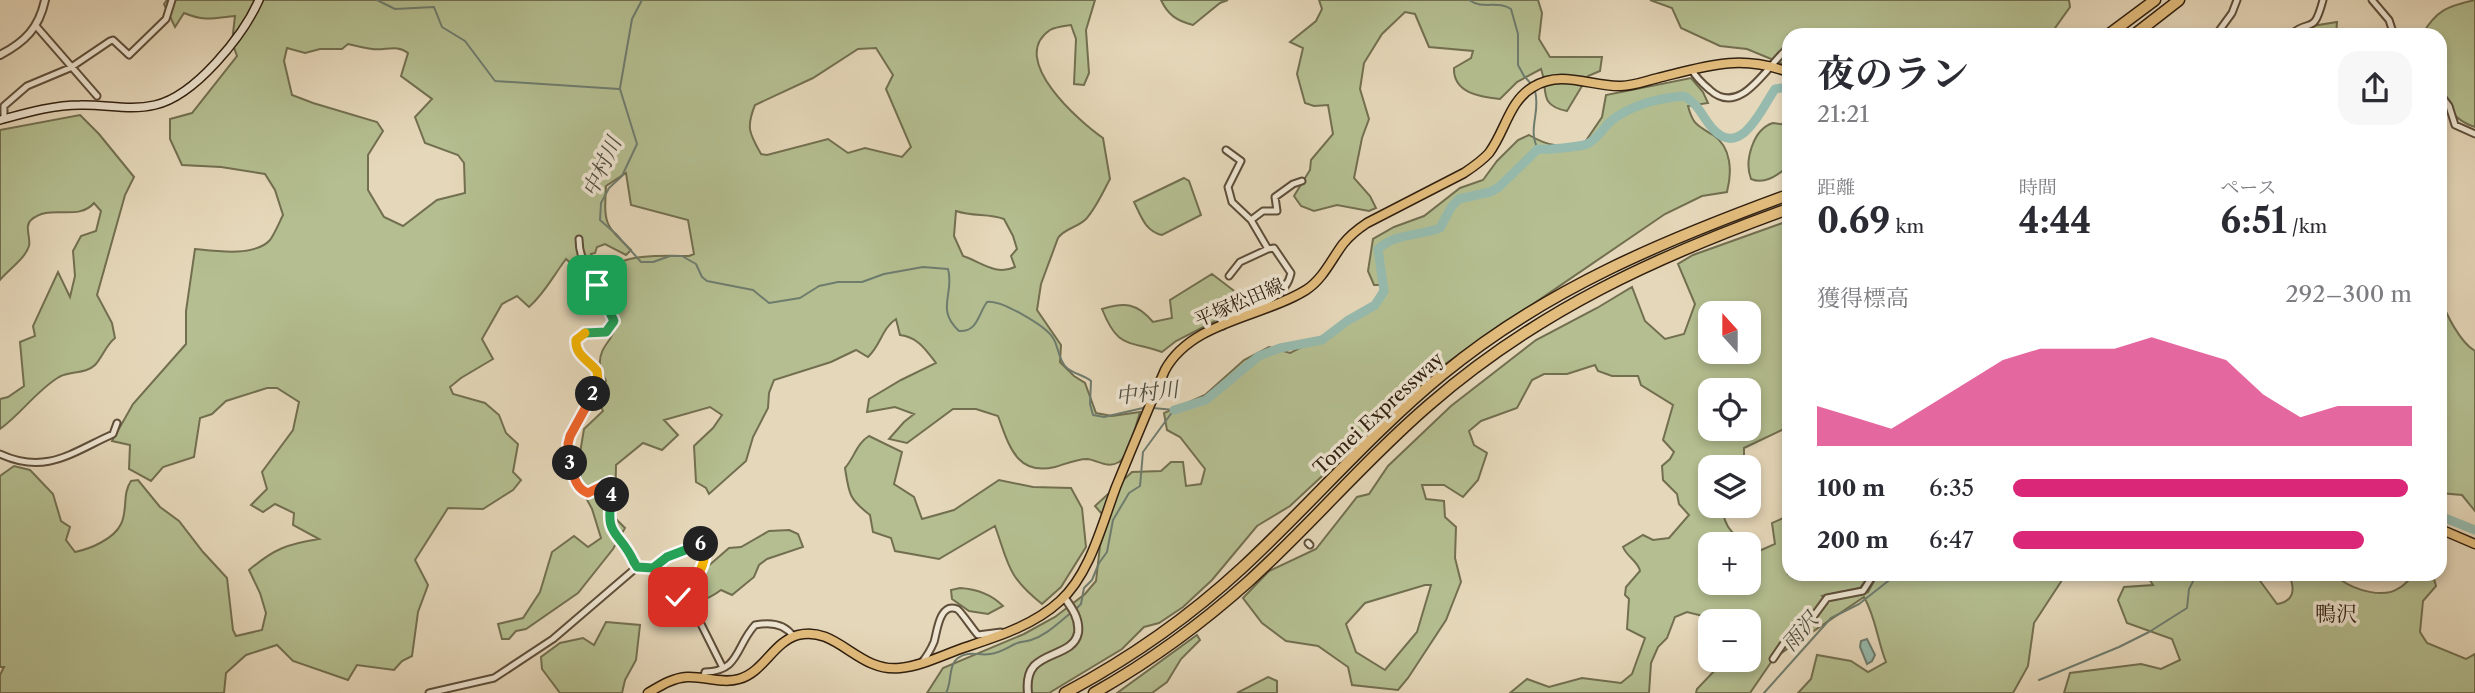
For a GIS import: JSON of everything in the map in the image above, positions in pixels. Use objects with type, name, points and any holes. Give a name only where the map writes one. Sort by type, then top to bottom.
[{"type":"highway","points":[[2117,28],[2155,0]]},
{"type":"highway","points":[[2143,28],[2180,0]]},
{"type":"highway","name":"Tomei Expressway","points":[[1065,693],[1139,649],[1214,593],[1420,393],[1510,325],[1605,269],[1685,234],[1782,197]]},
{"type":"highway","name":"Tomei Expressway","points":[[1094,693],[1166,647],[1220,605],[1284,547],[1402,428],[1501,348],[1575,302],[1630,273],[1717,235],[1782,211]]},
{"type":"main road","points":[[2,120],[62,106],[144,107],[172,99],[229,49],[248,22],[259,0]]},
{"type":"main road","name":"平塚松田線","points":[[793,636],[813,634],[828,638],[865,662],[883,668],[901,668],[1023,626],[1065,599],[1091,554],[1165,370],[1178,350],[1192,339],[1274,307],[1310,288],[1352,233],[1478,163],[1490,150],[1515,103],[1537,84],[1555,78],[1572,78],[1624,87],[1715,63],[1740,61],[1771,65],[1782,70]]},
{"type":"main road","points":[[2447,532],[2475,544]]},
{"type":"main road","points":[[648,693],[674,679],[687,677],[731,681],[746,677],[793,636]]},
{"type":"street","points":[[0,55],[22,41],[36,26],[45,0]]},
{"type":"street","points":[[2,120],[4,106],[21,90],[70,68],[113,40],[129,55],[166,19],[172,0]]},
{"type":"street","points":[[2221,28],[2237,0]]},
{"type":"street","points":[[2304,28],[2313,25],[2318,19],[2323,0]]},
{"type":"street","points":[[2372,0],[2389,20],[2392,28]]},
{"type":"street","points":[[36,26],[97,96]]},
{"type":"street","points":[[1692,70],[1696,78],[1716,95],[1724,99],[1734,99],[1746,92],[1782,54]]},
{"type":"street","points":[[2447,103],[2455,125],[2475,134]]},
{"type":"street","points":[[1227,150],[1241,160],[1228,187],[1231,198],[1235,206],[1251,220],[1268,249]]},
{"type":"street","points":[[1251,220],[1263,211],[1277,211],[1275,197],[1301,181]]},
{"type":"street","points":[[579,239],[583,263],[605,299],[614,321],[606,332],[598,334],[587,331],[576,340],[576,348],[595,368],[598,376],[590,400],[570,436],[570,463],[582,491],[588,493],[607,483],[612,484],[610,528],[632,556],[637,567]]},
{"type":"street","points":[[1223,326],[1221,320],[1277,298],[1290,279],[1289,268],[1274,248],[1240,262],[1229,276]]},
{"type":"street","points":[[575,330],[579,336]]},
{"type":"street","points":[[0,454],[27,464],[51,462],[113,434],[117,423]]},
{"type":"street","points":[[429,693],[494,678],[553,639],[637,567],[653,568],[667,557],[703,544],[706,556],[690,586],[655,612],[660,618],[698,618],[723,668]]},
{"type":"street","points":[[1773,659],[1788,637],[1813,617],[1827,598],[1863,591],[1869,581]]},
{"type":"street","points":[[1028,693],[1034,666],[1067,648],[1077,639],[1079,623],[1065,599]]},
{"type":"street","points":[[922,662],[934,641],[938,621],[950,609],[956,608],[960,611],[968,626],[978,635],[1023,626]]},
{"type":"street","points":[[703,678],[705,672],[718,672],[734,661],[747,634],[755,625],[776,624],[789,630],[793,636]]},
{"type":"green space","points":[[167,0],[1095,0],[1086,30],[1089,73],[1084,85],[1074,84],[1076,39],[1071,25],[1050,30],[1039,42],[1037,57],[1042,73],[1052,89],[1079,118],[1103,138],[1110,179],[1086,219],[1058,238],[1041,284],[1037,310],[1061,345],[1060,362],[1085,383],[1096,413],[1112,416],[1140,412],[1126,454],[1119,462],[1110,465],[1087,459],[1042,469],[1031,467],[1016,456],[998,416],[976,409],[953,409],[907,443],[889,439],[914,414],[895,407],[867,412],[869,399],[936,363],[917,341],[900,335],[896,319],[868,357],[856,350],[831,362],[774,380],[769,393],[768,408],[753,437],[746,461],[709,494],[706,488],[696,482],[694,446],[722,415],[710,407],[664,420],[678,435],[662,450],[643,443],[616,465],[615,518],[625,528],[613,549],[578,593],[526,629],[516,631],[509,639],[502,639],[498,624],[523,618],[540,592],[552,552],[574,536],[588,547],[601,538],[585,496],[578,465],[584,429],[603,411],[597,399],[606,381],[600,367],[600,357],[613,332],[616,318],[612,298],[605,285],[610,271],[626,260],[694,254],[688,220],[631,205],[626,173],[606,186],[605,208],[611,228],[631,250],[626,255],[605,244],[597,247],[595,253],[591,254],[597,269],[577,269],[566,259],[529,307],[517,296],[502,304],[482,339],[493,359],[450,387],[453,394],[485,403],[499,415],[506,433],[518,444],[513,472],[521,480],[513,490],[483,509],[448,508],[415,560],[428,585],[418,612],[412,656],[402,661],[394,670],[357,665],[348,680],[293,661],[277,645],[246,655],[226,673],[224,693],[0,693],[0,675],[4,667],[0,667],[0,476],[14,466],[30,470],[53,494],[61,521],[70,527],[66,540],[75,552],[101,542],[118,529],[123,519],[128,486],[131,481],[138,480],[160,507],[179,521],[227,578],[236,636],[262,630],[266,613],[249,570],[281,548],[319,539],[293,525],[294,513],[275,504],[263,512],[251,505],[267,489],[262,472],[293,430],[299,402],[277,388],[267,388],[226,401],[212,414],[200,418],[194,457],[163,467],[151,481],[129,469],[130,445],[112,441],[133,404],[186,344],[186,311],[195,249],[234,252],[255,249],[270,240],[283,215],[275,190],[265,174],[221,167],[182,165],[170,139],[170,119],[192,113],[237,56],[232,42],[235,16],[204,18],[184,13],[175,27],[164,4]],"holes":[[[348,44],[372,49],[395,48],[408,53],[401,76],[432,99],[415,117],[425,143],[458,155],[464,163],[465,193],[437,200],[403,226],[384,217],[368,190],[368,155],[383,131],[377,122],[292,95],[284,61],[287,48],[305,53],[320,49],[342,49]],[[876,48],[893,75],[886,89],[911,147],[902,157],[865,148],[848,153],[828,139],[767,155],[761,154],[750,130],[750,119],[755,105],[813,78],[858,49]],[[956,211],[1004,219],[1017,249],[1011,256],[1015,267],[995,269],[963,256],[954,236]]]},
{"type":"green space","points":[[1161,0],[1228,0],[1220,3],[1193,25],[1174,17]]},
{"type":"green space","points":[[1319,0],[1538,0],[1542,13],[1539,39],[1550,57],[1602,57],[1600,71],[1588,76],[1567,111],[1551,105],[1548,101],[1541,69],[1517,82],[1500,99],[1476,95],[1458,83],[1454,68],[1471,58],[1473,51],[1429,47],[1415,14],[1405,12],[1382,34],[1364,63],[1360,89],[1369,119],[1362,138],[1354,178],[1370,196],[1376,208],[1369,211],[1337,205],[1314,211],[1301,206],[1294,196],[1310,170],[1311,160],[1333,134],[1328,105],[1314,106],[1305,103],[1297,74],[1303,48],[1290,42],[1316,21],[1322,9]]},
{"type":"green space","points":[[1650,0],[2069,0],[2070,7],[2055,28],[1782,28],[1782,64],[1747,49],[1720,46],[1681,28],[1672,8]]},
{"type":"green space","points":[[2475,0],[2475,127],[2460,120],[2447,107],[2447,28],[2427,28],[2444,10]]},
{"type":"green space","points":[[2337,22],[2337,28],[2300,28]]},
{"type":"green space","points":[[1691,78],[1708,103],[1688,106],[1692,117],[1699,126],[1719,140],[1727,153],[1730,177],[1727,192],[1702,196],[1665,214],[1391,401],[1362,441],[1290,506],[1257,526],[1212,580],[1183,607],[1159,623],[1144,627],[1122,649],[1049,693],[927,693],[943,668],[1024,634],[1055,617],[1085,594],[1096,581],[1100,546],[1108,521],[1095,506],[1132,472],[1161,471],[1171,462],[1183,462],[1186,486],[1201,484],[1205,469],[1180,437],[1167,430],[1164,413],[1205,395],[1244,360],[1269,347],[1290,353],[1338,327],[1383,295],[1382,285],[1374,285],[1368,271],[1373,239],[1394,227],[1424,216],[1460,188],[1483,180],[1518,140],[1529,135],[1556,145],[1585,142],[1602,117],[1606,95]]},
{"type":"green space","points":[[80,115],[134,177],[125,195],[97,295],[112,323],[115,338],[95,365],[87,370],[59,377],[0,429],[0,399],[24,386],[20,342],[35,336],[33,326],[58,272],[70,297],[75,276],[73,251],[81,236],[96,231],[101,211],[94,203],[80,211],[38,215],[28,225],[27,251],[0,280],[0,130]]},
{"type":"green space","points":[[1773,123],[1782,124],[1782,171],[1766,180],[1756,181],[1751,179],[1749,172],[1750,155],[1755,139],[1766,126]]},
{"type":"green space","points":[[1184,178],[1189,181],[1201,215],[1162,235],[1156,233],[1144,222],[1134,202]]},
{"type":"green space","points":[[1782,223],[1782,430],[1761,440],[1761,378],[1698,378],[1698,441],[1759,441],[1744,448],[1744,455],[1698,455],[1698,518],[1724,518],[1733,532],[1698,532],[1698,595],[1761,595],[1761,550],[1775,544],[1772,523],[1782,519],[1782,581],[1865,581],[1860,588],[1822,596],[1826,601],[1868,592],[1874,581],[2061,581],[2034,623],[2028,666],[2013,693],[1798,693],[1811,679],[1817,655],[1851,661],[1868,672],[1886,662],[1864,597],[1774,658],[1750,693],[1696,693],[1713,672],[1761,672],[1761,609],[1698,609],[1698,615],[1687,612],[1675,617],[1667,638],[1658,647],[1651,663],[1649,693],[1510,693],[1527,679],[1549,687],[1582,678],[1621,683],[1632,674],[1645,638],[1627,629],[1629,599],[1625,595],[1626,587],[1640,571],[1623,547],[1643,535],[1653,540],[1669,538],[1689,515],[1679,504],[1677,494],[1663,480],[1662,466],[1674,452],[1663,440],[1673,405],[1641,385],[1638,376],[1612,376],[1598,371],[1595,365],[1567,374],[1544,374],[1532,380],[1517,408],[1481,421],[1469,431],[1474,445],[1487,453],[1478,480],[1463,497],[1444,485],[1422,485],[1426,499],[1444,501],[1445,517],[1456,527],[1455,558],[1461,582],[1446,620],[1398,690],[1352,685],[1348,667],[1318,646],[1286,641],[1262,623],[1243,598],[1269,571],[1316,549],[1357,497],[1369,494],[1388,466],[1451,406],[1536,340],[1632,287],[1645,321],[1665,339],[1684,334],[1695,304],[1678,264],[1693,255]],"holes":[[[1431,585],[1417,632],[1385,670],[1356,652],[1346,624],[1365,603]]]},
{"type":"green space","points":[[1212,274],[1250,303],[1176,341],[1162,352],[1132,344],[1119,337],[1102,309],[1124,305],[1142,311],[1153,322],[1172,318],[1170,300]]},
{"type":"green space","points":[[2447,313],[2464,342],[2475,351],[2475,511],[2462,495],[2447,494]]},
{"type":"green space","points":[[869,436],[902,452],[894,484],[914,497],[922,519],[954,510],[999,480],[1033,487],[1071,488],[1082,508],[1086,547],[1061,587],[1042,604],[1031,594],[1015,577],[995,526],[939,559],[895,551],[891,538],[873,532],[870,515],[854,500],[848,484],[845,468],[861,443]]},
{"type":"green space","points":[[789,530],[798,534],[803,547],[767,559],[759,565],[754,577],[732,595],[721,590],[686,609],[680,596],[684,587],[729,548],[741,547],[769,531]]},
{"type":"green space","points":[[2150,581],[2260,581],[2277,604],[2287,600],[2292,594],[2291,581],[2342,581],[2362,590],[2386,593],[2408,581],[2435,581],[2436,586],[2423,601],[2420,632],[2427,643],[2466,659],[2475,654],[2475,693],[2064,693],[2070,673],[2141,664],[2161,669],[2180,660],[2172,639],[2127,623],[2118,600],[2124,587],[2153,585]]},
{"type":"green space","points":[[960,588],[983,593],[1003,606],[988,614],[969,611],[952,599],[951,590]]},
{"type":"green space","points":[[606,622],[640,625],[636,660],[625,680],[622,693],[560,693],[542,669],[541,657],[560,643],[583,638],[594,645]]},
{"type":"green space","points":[[1197,635],[1200,640],[1181,659],[1167,682],[1152,693],[1117,693]]},
{"type":"green space","points":[[1268,677],[1277,681],[1277,693],[1237,693]]},
{"type":"water","points":[[1867,639],[1875,655],[1867,664],[1860,647],[1861,641]]},
{"type":"waterway","name":"中村川","points":[[377,0],[395,9],[434,7],[442,27],[465,41],[495,81],[619,89]]},
{"type":"waterway","points":[[620,88],[632,19],[642,0]]},
{"type":"waterway","points":[[1469,0],[1511,9],[1518,34],[1518,65],[1533,86]]},
{"type":"waterway","name":"中村川","points":[[1174,410],[1206,400],[1259,356],[1280,348],[1322,340],[1375,305],[1384,291],[1378,249],[1400,237],[1440,228],[1459,199],[1490,192],[1499,187],[1538,149],[1587,144],[1611,121],[1627,111],[1656,101],[1684,96],[1697,107],[1713,129],[1723,137],[1733,138],[1750,127],[1775,89],[1782,88]]},
{"type":"waterway","name":"中村川","points":[[620,89],[637,144],[622,176],[609,188],[601,203],[600,220],[641,262],[682,256],[696,264],[707,281],[753,290],[769,303],[800,298],[819,286],[838,282],[862,282],[884,274],[923,267],[948,269],[948,315],[959,331],[965,331],[974,325],[987,302],[1002,305],[1042,327],[1055,342],[1064,365],[1091,381],[1090,404],[1093,415],[1104,417],[1143,408]]},
{"type":"waterway","points":[[1535,91],[1534,134],[1538,149]]},
{"type":"waterway","name":"中村川","points":[[1153,408],[1174,410]]},
{"type":"waterway","points":[[1076,609],[1081,604],[1084,588],[1092,580],[1107,552],[1113,520],[1129,493],[1140,486],[1143,452],[1173,411]]},
{"type":"waterway","name":"中村川","points":[[2447,519],[2475,530]]},
{"type":"waterway","name":"雨沢","points":[[1764,693],[1831,618],[1859,604],[1888,581]]},
{"type":"waterway","points":[[2039,680],[2119,647],[2187,608],[2189,589],[2193,581]]},
{"type":"waterway","points":[[946,693],[953,665],[958,658],[970,654],[994,653],[1037,638],[1072,612]]},
{"type":"district","name":"鴨沢","points":[[2336,614]]},
{"type":"route","points":[[597,285],[614,321],[606,332],[598,334],[587,331],[576,340],[579,353],[595,368],[598,376],[590,400],[570,436],[570,463],[578,487],[582,491],[588,493],[607,483],[612,484],[610,528],[632,556],[637,567],[653,568],[667,557],[703,544],[706,552],[703,563],[690,586],[678,597]]}]
